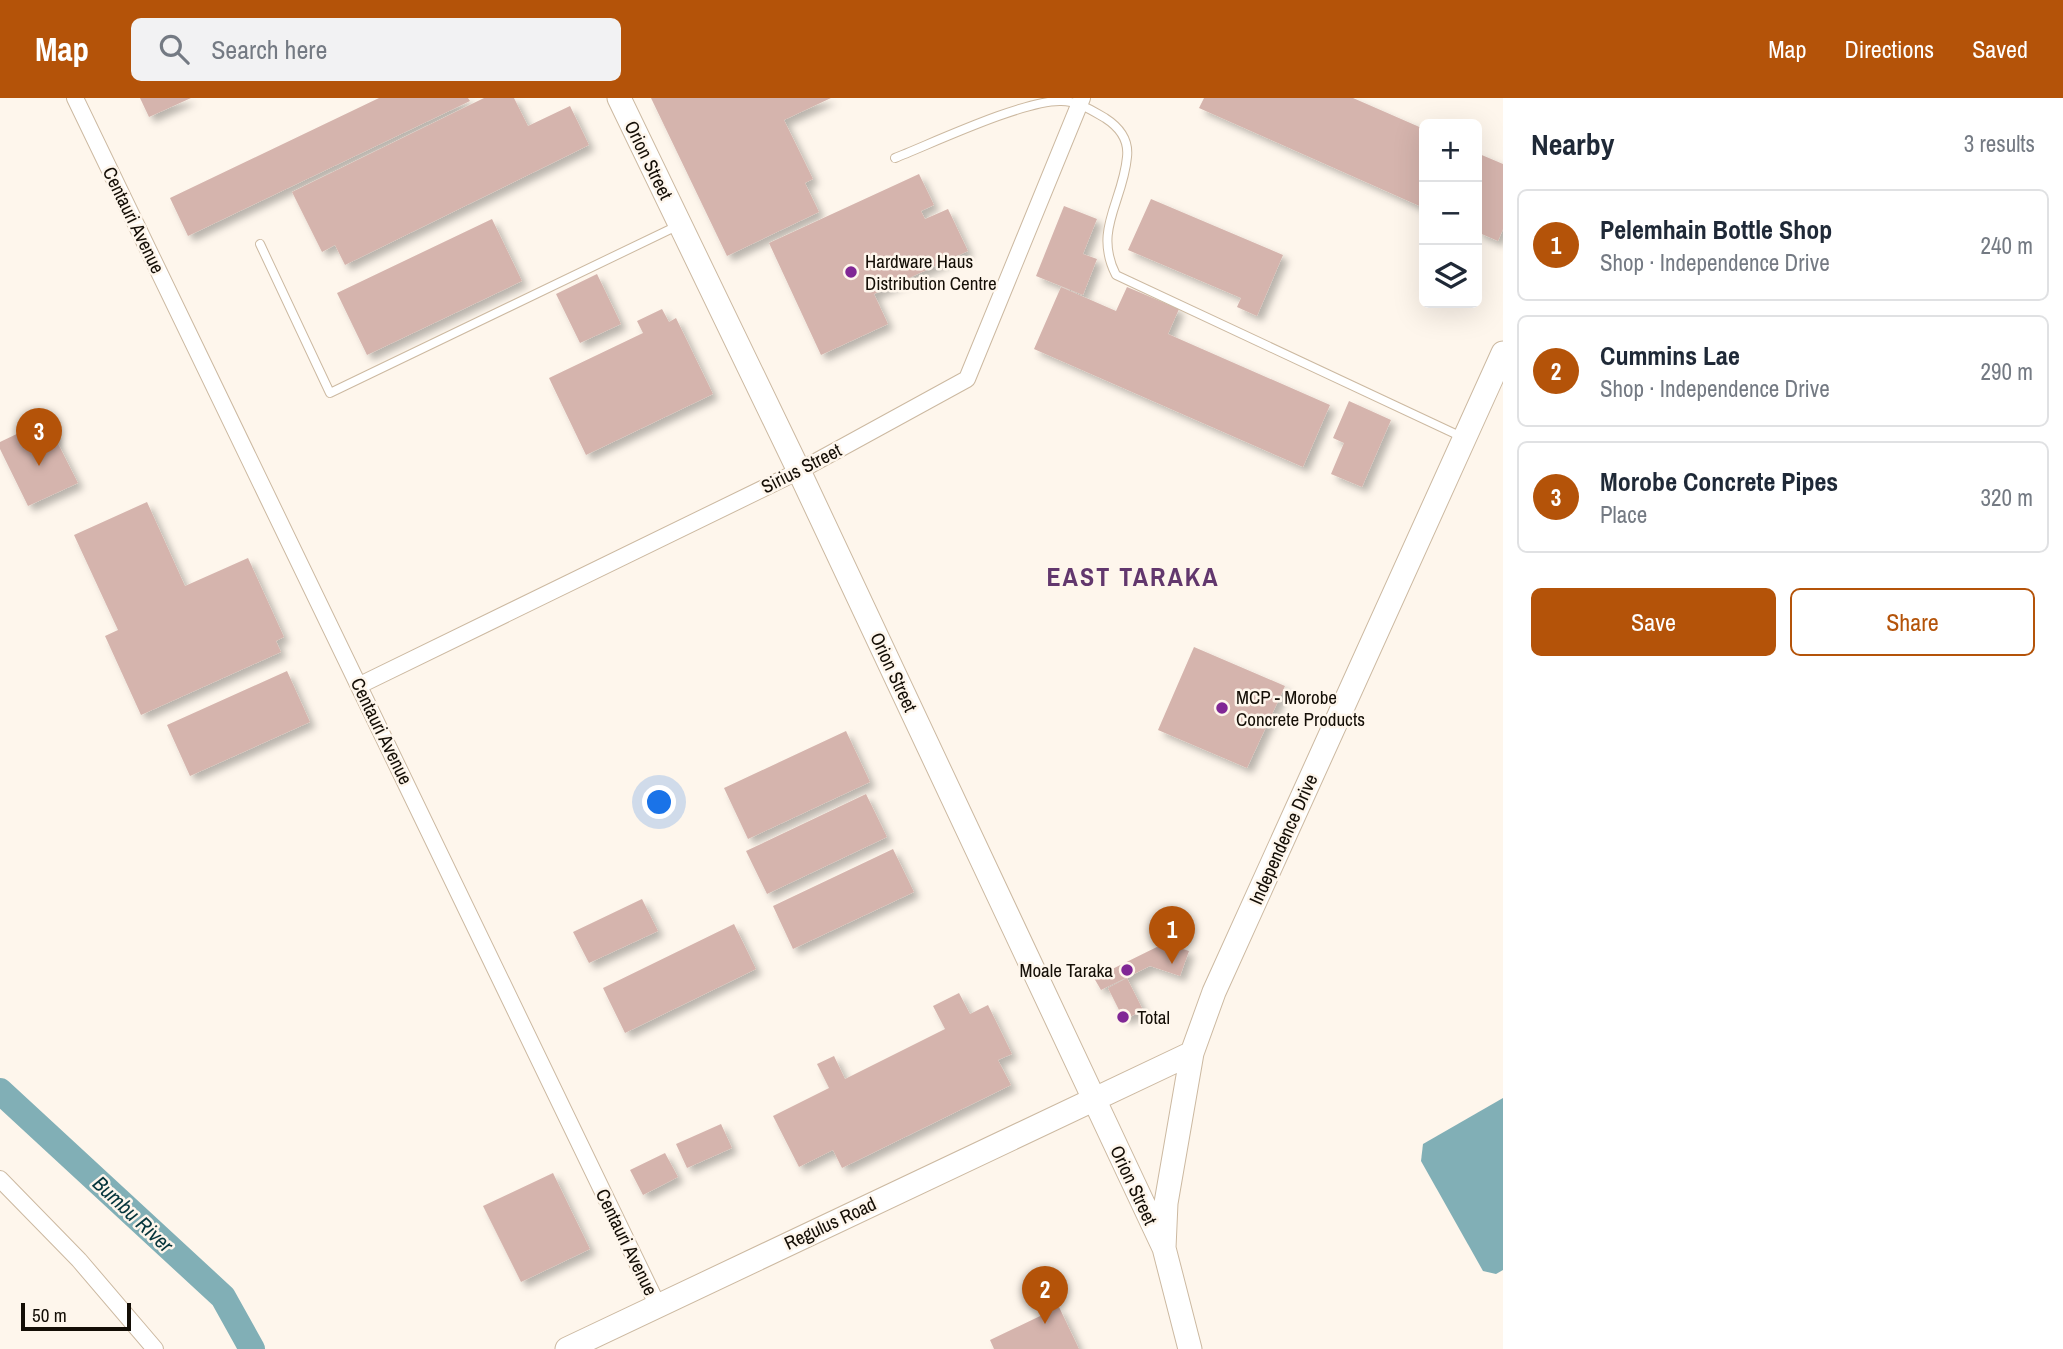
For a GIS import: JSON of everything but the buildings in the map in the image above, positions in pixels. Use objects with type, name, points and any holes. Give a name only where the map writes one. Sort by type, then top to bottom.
[{"type":"street","name":"Centauri Avenue","points":[[75,98],[657,1304]]},
{"type":"street","name":"Orion Street","points":[[619,98],[799,471],[1164,1248]]},
{"type":"street","name":"Sirius Street","points":[[360,685],[799,471],[967,379],[1081,101]]},
{"type":"street","name":"Independence Drive","points":[[1190,1349],[1164,1248],[1170,1172],[1192,1053],[1229,958],[1503,353]]},
{"type":"street","name":"Regulus Road","points":[[567,1349],[657,1304],[1192,1053]]},
{"type":"street","points":[[0,1179],[79,1260],[155,1349]]},
{"type":"lane","points":[[895,158],[1028,107],[1059,101],[1081,101],[1117,125],[1127,145],[1127,159],[1106,236],[1107,258],[1116,275],[1465,439]]},
{"type":"lane","points":[[260,244],[330,393],[680,225]]},
{"type":"water","points":[[1503,1098],[1503,1270],[1496,1274],[1483,1271],[1421,1161],[1423,1144]]},
{"type":"waterway","name":"Bumbu River","points":[[0,1091],[223,1297],[252,1349]]},
{"type":"place","name":"Hardware Haus Distribution Centre","points":[[851,272]]},
{"type":"place","name":"Morobe Concrete Pipes","points":[[39,466]]},
{"type":"place","name":"MCP - Morobe Concrete Products","points":[[1222,708]]},
{"type":"place","name":"Pelemhain Bottle Shop","points":[[1172,964]]},
{"type":"place","name":"Moale Taraka","points":[[1127,970]]},
{"type":"place","name":"Total","points":[[1123,1017]]},
{"type":"place","name":"Cummins Lae","points":[[1045,1324]]},
{"type":"district","name":"EAST TARAKA","points":[[1133,576]]}]
